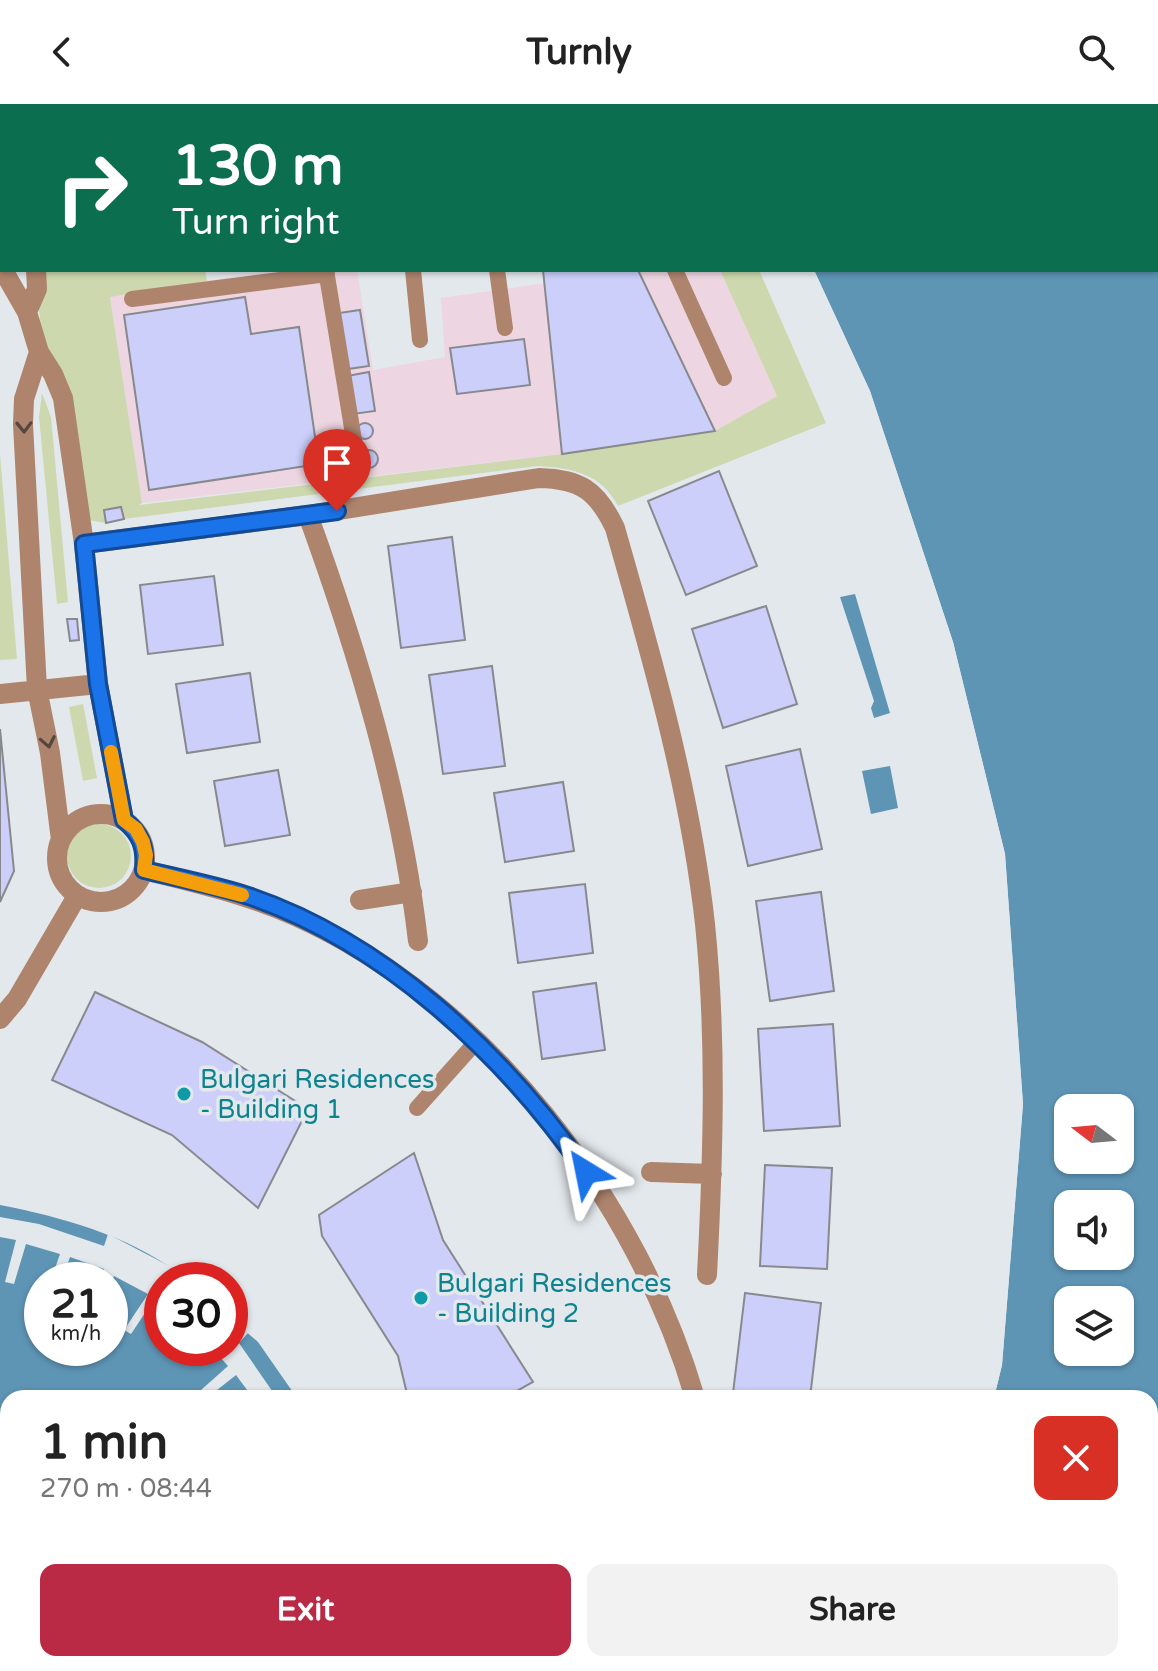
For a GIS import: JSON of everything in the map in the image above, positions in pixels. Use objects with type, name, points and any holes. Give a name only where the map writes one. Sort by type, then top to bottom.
[{"type":"street","points":[[5,272],[27,312],[39,352],[63,398],[84,544],[98,684],[124,820]]},
{"type":"street","points":[[27,312],[37,289],[36,272]]},
{"type":"street","points":[[39,352],[24,399],[23,424],[37,689],[50,753],[61,840],[57,865],[61,877],[77,896],[101,903],[114,901],[129,893],[144,870],[146,855],[136,829],[110,814],[81,818],[69,827],[61,840]]},
{"type":"street","points":[[84,544],[308,515],[539,478],[564,479],[586,488],[604,505],[615,528],[657,678],[686,799],[705,924],[713,1049],[707,1275]]},
{"type":"street","points":[[308,515],[335,589],[385,765],[412,892],[418,941]]},
{"type":"street","points":[[0,694],[98,684]]},
{"type":"street","points":[[144,870],[241,894],[297,917],[403,979],[451,1018],[559,1132],[613,1211],[659,1297],[692,1390]]},
{"type":"street","points":[[360,900],[412,892]]},
{"type":"street","points":[[0,1019],[17,999],[77,896]]},
{"type":"street","points":[[651,1172],[712,1174]]},
{"type":"lane","points":[[132,299],[230,278],[326,272],[355,446]]},
{"type":"lane","points":[[413,272],[420,340]]},
{"type":"lane","points":[[497,272],[505,328]]},
{"type":"lane","points":[[676,272],[724,378]]},
{"type":"lane","points":[[417,1108],[476,1042]]},
{"type":"shaded area","points":[[266,272],[357,272],[373,370],[445,357],[441,298],[546,283],[545,272],[721,272],[777,396],[715,431],[562,454],[142,503],[110,296]]},
{"type":"green space","points":[[46,272],[205,272],[207,281],[110,297],[142,503],[139,505],[562,454],[715,431],[777,396],[721,272],[760,272],[826,423],[618,506],[603,486],[584,474],[537,466],[124,519],[121,507],[104,510],[106,523],[88,520],[44,351],[39,310]]},
{"type":"green space","points":[[42,393],[51,417],[68,602],[57,604],[39,417]]},
{"type":"green space","points":[[0,454],[17,659],[0,660]]},
{"type":"green space","points":[[83,704],[97,778],[83,781],[69,707]]},
{"type":"green space","points":[[99,824],[117,830],[125,838],[131,856],[125,874],[117,882],[99,888],[81,882],[73,874],[67,856],[73,838],[81,830]]},
{"type":"water","points":[[815,272],[1158,272],[1158,1390],[996,1390],[1002,1365],[1023,1104],[1005,854],[953,642],[870,391]]},
{"type":"water","points":[[855,594],[890,713],[874,718],[871,708],[874,701],[840,597]]},
{"type":"water","points":[[890,766],[898,808],[871,814],[862,771]]},
{"type":"water","points":[[0,1205],[98,1231],[162,1262],[144,1262],[144,1366],[248,1366],[248,1333],[258,1342],[291,1390],[0,1390]]},
{"type":"pier","points":[[811,272],[815,272],[870,391],[953,642],[1005,854],[1023,1104],[1002,1365],[996,1390],[992,1390],[998,1364],[1019,1104],[1001,855],[949,644],[866,392]]},
{"type":"pier","points":[[0,1217],[39,1224],[104,1246],[108,1234],[162,1262],[144,1262],[144,1292],[128,1283],[128,1262],[84,1262],[70,1257],[68,1262],[57,1262],[60,1254],[26,1244],[14,1284],[5,1282],[16,1240],[0,1237]]},
{"type":"pier","points":[[144,1300],[144,1314],[131,1334],[128,1324]]},
{"type":"pier","points":[[248,1356],[271,1390],[247,1390],[236,1375],[217,1390],[201,1390],[228,1366],[248,1366]]},
{"type":"building","points":[[543,272],[639,272],[715,431],[562,454]]},
{"type":"building","points":[[245,297],[251,334],[299,327],[319,464],[149,490],[124,315]]},
{"type":"building","points":[[360,310],[369,366],[348,369],[339,313]]},
{"type":"building","points":[[524,339],[530,385],[457,394],[450,348]]},
{"type":"building","points":[[369,372],[375,411],[353,414],[347,376]]},
{"type":"building","points":[[362,423],[368,423],[373,431],[371,437],[362,439],[357,434],[357,428]]},
{"type":"building","points":[[369,450],[378,459],[369,468],[360,459]]},
{"type":"building","points":[[719,471],[757,566],[686,595],[648,501]]},
{"type":"building","points":[[121,507],[124,519],[106,523],[104,510]]},
{"type":"building","points":[[452,537],[465,640],[401,648],[388,546]]},
{"type":"building","points":[[214,576],[223,645],[148,654],[140,585]]},
{"type":"building","points":[[766,606],[797,704],[723,728],[692,629]]},
{"type":"building","points":[[67,619],[77,619],[79,640],[70,641]]},
{"type":"building","points":[[492,666],[505,766],[443,774],[429,675]]},
{"type":"building","points":[[250,673],[260,742],[187,753],[176,684]]},
{"type":"building","points":[[0,729],[14,871],[0,902]]},
{"type":"building","points":[[800,749],[822,849],[748,866],[726,766]]},
{"type":"building","points":[[278,770],[290,835],[225,846],[214,781]]},
{"type":"building","points":[[563,782],[574,851],[505,862],[494,793]]},
{"type":"building","points":[[585,884],[593,953],[518,963],[509,893]]},
{"type":"building","points":[[821,892],[834,991],[770,1001],[756,901]]},
{"type":"building","points":[[596,983],[605,1050],[542,1059],[533,992]]},
{"type":"building","name":"Bulgari Residences - Building 1","points":[[95,992],[202,1042],[308,1109],[258,1208],[172,1135],[52,1080]]},
{"type":"building","points":[[833,1024],[840,1126],[764,1131],[758,1029]]},
{"type":"building","name":"Bulgari Residences - Building 2","points":[[414,1153],[443,1240],[533,1382],[518,1390],[406,1390],[398,1356],[322,1236],[319,1215]]},
{"type":"building","points":[[765,1165],[832,1168],[827,1269],[760,1266]]},
{"type":"building","points":[[745,1293],[821,1303],[811,1390],[733,1390]]},
{"type":"slow traffic","points":[[111,752],[124,820],[136,829],[143,842],[146,855],[144,870],[242,895]]},
{"type":"place","name":"Bulgari Residences - Building 1","points":[[184,1094]]},
{"type":"place","name":"Bulgari Residences - Building 2","points":[[421,1298]]},
{"type":"route","points":[[337,511],[84,544],[98,684],[124,820],[136,829],[143,842],[146,855],[144,870],[241,894],[297,917],[403,979],[451,1018],[500,1066],[559,1132],[586,1172]]}]
